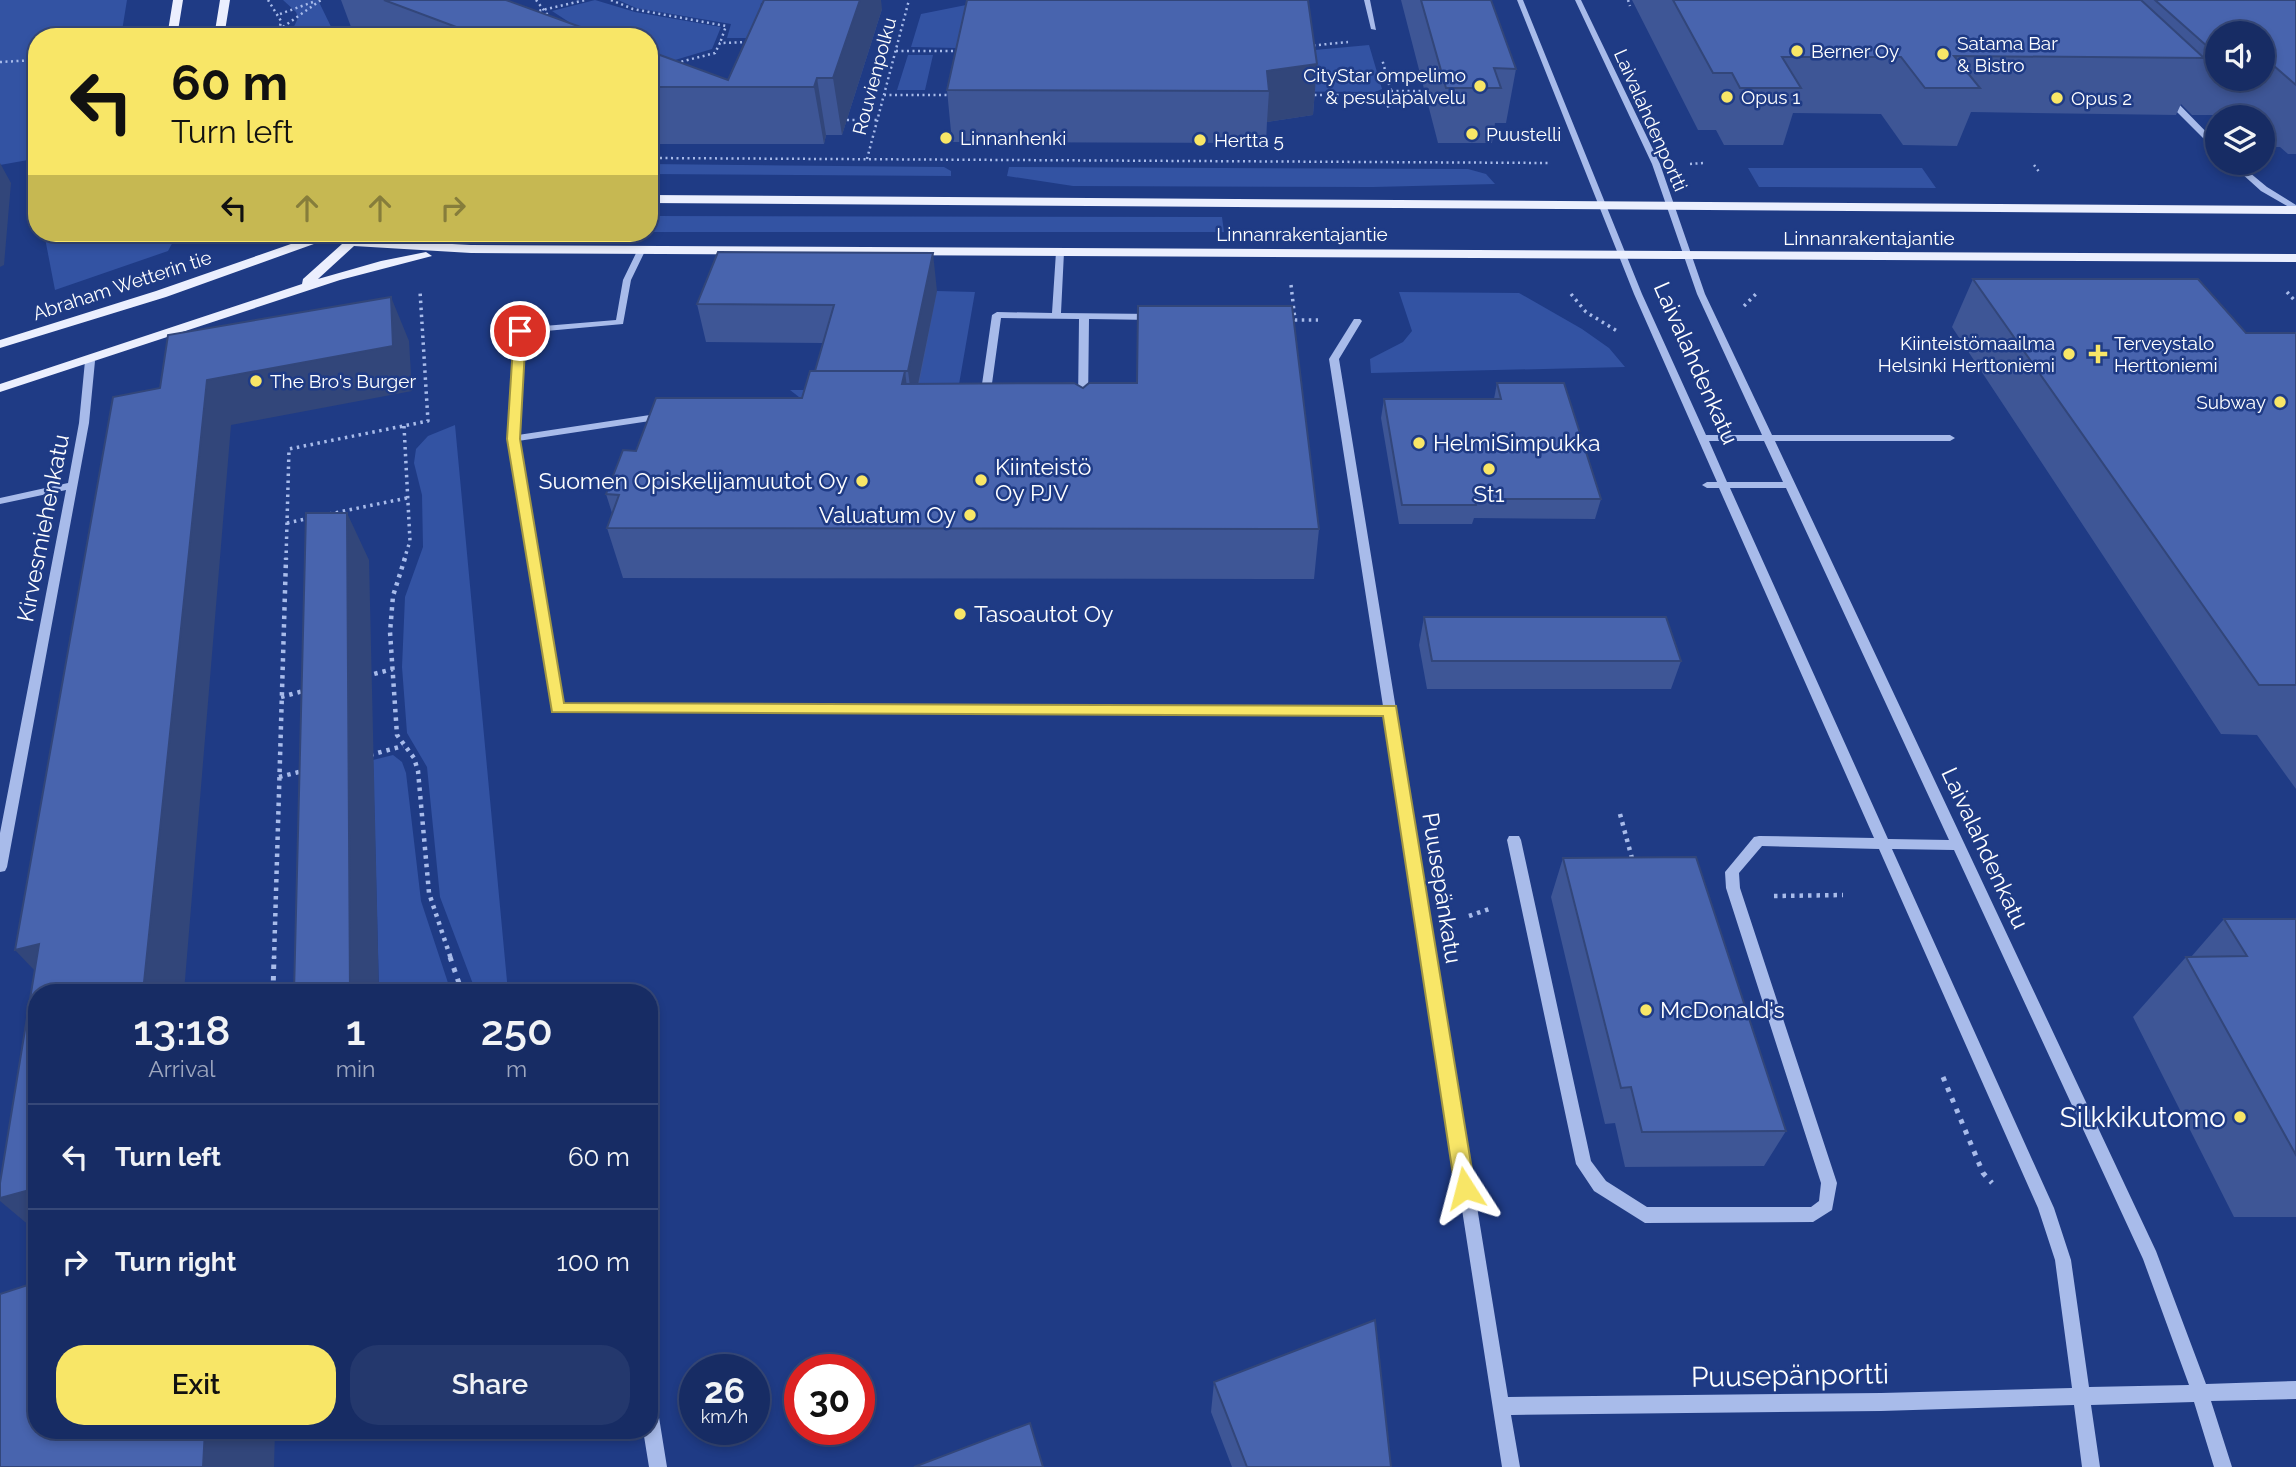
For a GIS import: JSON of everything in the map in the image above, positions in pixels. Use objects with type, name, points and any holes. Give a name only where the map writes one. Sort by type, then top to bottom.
[{"type":"main road","points":[[173,28],[178,0]]},
{"type":"main road","points":[[220,28],[225,0]]},
{"type":"main road","name":"Linnanrakentajantie","points":[[658,199],[2296,209]]},
{"type":"main road","name":"Abraham Wetterin tie","points":[[0,344],[173,290],[301,242]]},
{"type":"main road","points":[[299,289],[347,242]]},
{"type":"main road","name":"Linnanrakentajantie","points":[[402,242],[471,249],[2296,258]]},
{"type":"main road","points":[[0,388],[90,361],[299,289],[398,261],[471,249]]},
{"type":"street","points":[[1367,0],[1374,29]]},
{"type":"street","points":[[1520,0],[1622,255]]},
{"type":"street","name":"Laivalahdenportti","points":[[1578,0],[1656,164],[1672,206],[1686,256]]},
{"type":"street","points":[[2159,90],[2205,135]]},
{"type":"street","points":[[2247,175],[2263,189],[2296,209]]},
{"type":"street","points":[[642,249],[627,280],[620,322],[520,331],[513,439],[557,708],[1390,710]]},
{"type":"street","points":[[1056,316],[1060,252]]},
{"type":"street","name":"Laivalahdenkatu","points":[[1622,255],[2046,1208],[2063,1260],[2091,1467]]},
{"type":"street","name":"Laivalahdenkatu","points":[[1686,256],[1956,845],[2150,1257],[2201,1395],[2222,1467]]},
{"type":"street","points":[[982,415],[997,315],[1163,317]]},
{"type":"street","points":[[1083,419],[1084,317]]},
{"type":"street","name":"Puusepänkatu","points":[[1357,321],[1334,359],[1511,1467]]},
{"type":"street","name":"Kirvesmiehenkatu","points":[[0,867],[84,423],[90,361]]},
{"type":"street","points":[[513,439],[670,415]]},
{"type":"street","points":[[1702,438],[1950,438]]},
{"type":"street","points":[[0,501],[72,485]]},
{"type":"street","points":[[1707,485],[1790,485]]},
{"type":"street","points":[[1514,840],[1584,1164],[1600,1186],[1645,1215],[1813,1214],[1826,1205],[1829,1183],[1733,888],[1732,872],[1759,841],[1956,845]]},
{"type":"street","name":"Puusepänportti","points":[[1500,1406],[1881,1402],[2080,1395],[2201,1395],[2296,1390]]},
{"type":"street","points":[[653,1439],[657,1467]]},
{"type":"path","points":[[268,0],[280,14],[283,27],[321,0]]},
{"type":"path","points":[[280,14],[321,0]]},
{"type":"path","points":[[536,0],[541,11],[553,20]]},
{"type":"path","points":[[530,13],[584,0]]},
{"type":"path","points":[[611,0],[633,9],[726,26],[715,53],[674,64],[666,62]]},
{"type":"path","name":"Rouvienpolku","points":[[867,159],[909,0]]},
{"type":"path","points":[[1628,0],[1630,6]]},
{"type":"path","points":[[1299,95],[1392,95],[1374,29]]},
{"type":"path","points":[[1306,46],[1377,41]]},
{"type":"path","points":[[720,43],[758,42]]},
{"type":"path","points":[[896,51],[970,51]]},
{"type":"path","points":[[0,62],[28,60]]},
{"type":"path","points":[[670,69],[674,64]]},
{"type":"path","points":[[1391,91],[1425,91]]},
{"type":"path","points":[[884,95],[953,95]]},
{"type":"path","points":[[1385,95],[1389,110]]},
{"type":"path","points":[[847,120],[877,120]]},
{"type":"path","points":[[658,158],[1531,163]]},
{"type":"path","points":[[273,984],[289,449],[428,421],[420,283]]},
{"type":"path","points":[[1291,285],[1295,320],[1357,321]]},
{"type":"path","points":[[2285,290],[2296,302]]},
{"type":"path","points":[[404,426],[410,541],[390,614],[397,735],[402,746],[414,758],[418,771],[429,893],[459,984]]},
{"type":"path","points":[[327,514],[407,498]]},
{"type":"path","points":[[287,523],[314,517]]},
{"type":"path","points":[[360,677],[393,669]]},
{"type":"path","points":[[281,696],[321,687]]},
{"type":"path","points":[[363,757],[402,746]]},
{"type":"path","points":[[279,777],[315,768]]},
{"type":"path","points":[[1620,814],[1633,864]]},
{"type":"path","points":[[1733,888],[1766,896],[1843,895]]},
{"type":"path","points":[[1469,916],[1525,894]]},
{"type":"shaded area","points":[[0,0],[127,0],[122,28],[28,28],[28,160],[0,165]]},
{"type":"shaded area","points":[[283,0],[318,0],[332,28],[293,28],[298,18],[296,12]]},
{"type":"shaded area","points":[[595,0],[635,12],[721,27],[712,49],[675,60],[658,57],[658,28],[578,28],[552,11]]},
{"type":"shaded area","points":[[618,0],[769,2],[761,3],[754,38],[727,38],[731,24],[636,8]]},
{"type":"shaded area","points":[[966,5],[956,48],[911,47],[921,14]]},
{"type":"shaded area","points":[[1369,45],[1382,89],[1375,92],[1100,90],[1293,52]]},
{"type":"shaded area","points":[[908,55],[933,55],[925,90],[897,90]]},
{"type":"shaded area","points":[[658,164],[944,167],[951,171],[951,176],[658,174]]},
{"type":"shaded area","points":[[1009,167],[1468,169],[1486,174],[1495,184],[1373,187],[1073,186],[1007,176]]},
{"type":"shaded area","points":[[1748,168],[1922,168],[1936,188],[1759,187]]},
{"type":"shaded area","points":[[658,216],[1222,217],[1224,232],[658,232]]},
{"type":"shaded area","points":[[46,242],[173,242],[168,251],[55,290]]},
{"type":"shaded area","points":[[937,291],[975,292],[958,390],[943,398],[799,397],[790,390],[805,390]]},
{"type":"shaded area","points":[[1399,292],[1519,293],[1582,329],[1609,348],[1625,367],[1371,373],[1370,359],[1403,342],[1412,331]]},
{"type":"shaded area","points":[[455,425],[507,984],[473,984],[440,897],[427,767],[407,733],[402,667],[405,597],[423,547],[422,495],[414,463],[416,449],[428,436]]},
{"type":"shaded area","points":[[393,755],[402,762],[406,773],[421,901],[448,984],[379,984],[373,760]]},
{"type":"building","points":[[384,0],[506,0],[583,28],[459,28]]},
{"type":"building","points":[[764,0],[860,0],[833,78],[817,78],[814,87],[658,87],[658,54],[728,80]]},
{"type":"building","points":[[967,0],[1308,0],[1317,64],[1267,71],[1269,91],[947,90]]},
{"type":"building","points":[[1421,0],[1491,0],[1516,69],[1494,68],[1501,88],[1446,88]]},
{"type":"building","points":[[1673,0],[2141,0],[2204,58],[1954,56],[1980,88],[1925,88],[1901,57],[1782,57],[1801,88],[1740,88],[1732,73],[1713,73]]},
{"type":"building","points":[[2155,0],[2296,0],[2296,85],[2275,67],[2275,21],[2205,21],[2205,44]]},
{"type":"building","points":[[718,252],[933,253],[908,371],[815,371],[834,305],[697,304]]},
{"type":"building","points":[[1973,279],[2198,279],[2246,333],[2296,333],[2296,685],[2259,685]]},
{"type":"building","points":[[391,297],[393,346],[207,380],[144,984],[32,984],[39,944],[15,950],[113,397],[160,388],[168,335]]},
{"type":"building","name":"Kiinteistö Oy PJV","points":[[1138,306],[1292,306],[1319,529],[607,528],[619,495],[606,494],[623,450],[636,451],[656,398],[802,398],[810,371],[905,371],[902,384],[1074,383],[1083,388],[1089,383],[1137,383]]},
{"type":"building","points":[[1497,383],[1564,383],[1601,499],[1475,499],[1476,505],[1402,505],[1384,399],[1501,399]]},
{"type":"building","points":[[306,513],[347,513],[350,984],[294,984]]},
{"type":"building","points":[[1424,617],[1666,617],[1681,661],[1432,661]]},
{"type":"building","name":"McDonald's","points":[[1696,857],[1786,1131],[1642,1132],[1631,1087],[1621,1088],[1563,858]]},
{"type":"building","points":[[2224,919],[2296,919],[2296,1155],[2186,957],[2247,956]]},
{"type":"building","points":[[28,1011],[28,1190],[0,1198],[0,1183]]},
{"type":"building","points":[[28,1285],[28,1439],[205,1439],[203,1467],[0,1467],[0,1294]]},
{"type":"building","points":[[1375,1320],[1391,1467],[1247,1467],[1214,1382]]},
{"type":"building","points":[[1030,1423],[1043,1467],[914,1467]]},
{"type":"place","name":"Berner Oy","points":[[1797,51]]},
{"type":"place","name":"Satama Bar & Bistro","points":[[1943,54]]},
{"type":"place","name":"CityStar ompelimo & pesulapalvelu","points":[[1480,86]]},
{"type":"place","name":"Opus 1","points":[[1727,97]]},
{"type":"place","name":"Opus 2","points":[[2057,98]]},
{"type":"place","name":"Puustelli","points":[[1472,134]]},
{"type":"place","name":"Linnanhenki","points":[[946,138]]},
{"type":"place","name":"Hertta 5","points":[[1200,140]]},
{"type":"place","name":"Kiinteistömaailma Helsinki Herttoniemi","points":[[2069,354]]},
{"type":"place","name":"Terveystalo Herttoniemi","points":[[2098,354]]},
{"type":"place","name":"The Bro's Burger","points":[[256,381]]},
{"type":"place","name":"Subway","points":[[2280,402]]},
{"type":"place","name":"HelmiSimpukka","points":[[1419,443]]},
{"type":"place","name":"St1","points":[[1489,469]]},
{"type":"place","name":"Kiinteistö Oy PJV","points":[[981,480]]},
{"type":"place","name":"Suomen Opiskelijamuutot Oy","points":[[862,481]]},
{"type":"place","name":"Valuatum Oy","points":[[970,515]]},
{"type":"place","name":"Tasoautot Oy","points":[[960,614]]},
{"type":"place","name":"McDonald's","points":[[1646,1010]]},
{"type":"place","name":"Silkkikutomo","points":[[2240,1117]]},
{"type":"route","points":[[520,331],[513,439],[557,708],[1390,710],[1465,1188]]}]
